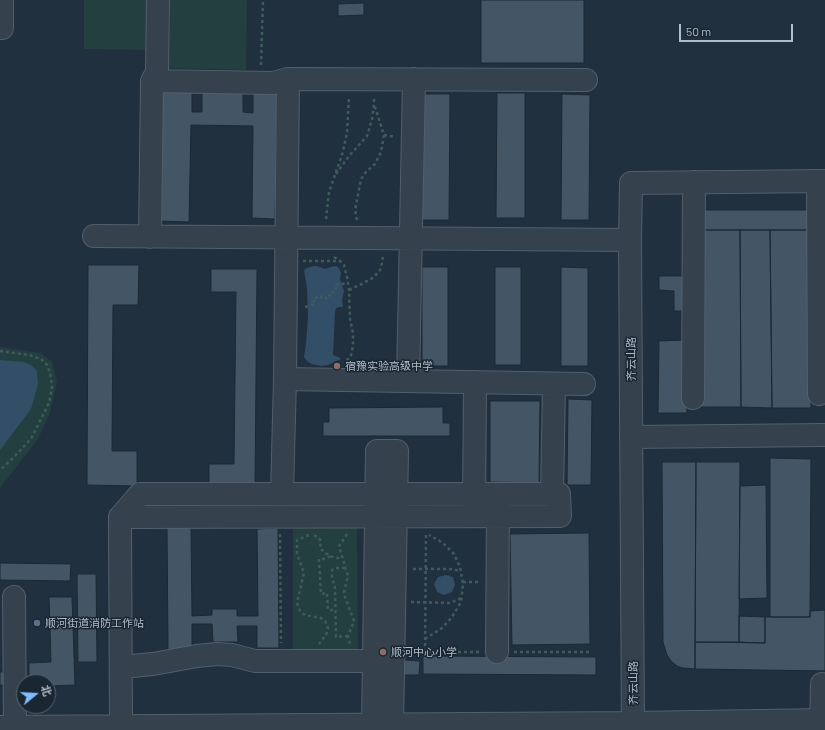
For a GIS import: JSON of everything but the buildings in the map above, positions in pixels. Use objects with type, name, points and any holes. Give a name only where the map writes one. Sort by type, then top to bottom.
[{"type":"street","points":[[0,28],[2,28],[2,0]]},
{"type":"street","points":[[150,237],[152,81],[157,72],[158,0]]},
{"type":"street","points":[[152,81],[273,83],[288,78],[586,80]]},
{"type":"street","points":[[282,494],[285,379],[296,262],[287,238],[288,78]]},
{"type":"street","points":[[408,381],[414,79]]},
{"type":"street","points":[[819,394],[822,181]]},
{"type":"street","name":"齐云山路","points":[[633,727],[630,240],[631,183],[822,181]]},
{"type":"street","points":[[694,182],[694,398]]},
{"type":"street","points":[[94,236],[630,240]]},
{"type":"street","points":[[285,379],[584,384]]},
{"type":"street","points":[[474,516],[475,382]]},
{"type":"street","points":[[552,494],[554,384]]},
{"type":"street","points":[[631,437],[825,435]]},
{"type":"street","points":[[120,517],[560,516],[560,494],[140,494],[120,517],[121,726]]},
{"type":"street","points":[[382,725],[367,661],[376,516],[386,494]]},
{"type":"street","points":[[497,652],[498,494]]},
{"type":"street","points":[[376,516],[395,569],[394,602],[382,725]]},
{"type":"street","points":[[14,597],[7,727],[36,728],[121,726],[186,728],[343,727],[382,725],[633,727],[823,724],[822,684]]},
{"type":"street","points":[[120,667],[153,664],[217,654],[232,655],[255,661],[367,661]]},
{"type":"path","points":[[261,83],[262,0]]},
{"type":"path","points":[[327,380],[332,369],[336,365],[348,359],[352,353],[353,343],[349,290],[344,265],[329,252],[324,238],[329,192],[342,156],[347,133],[349,79]]},
{"type":"path","points":[[334,177],[349,156],[367,136],[372,120],[374,104],[374,79]]},
{"type":"path","points":[[349,290],[374,277],[380,270],[382,263],[375,238],[357,221],[355,210],[361,179],[375,164],[381,152],[384,135],[374,104]]},
{"type":"path","points":[[296,262],[310,261]]},
{"type":"path","points":[[296,262],[340,261]]},
{"type":"path","points":[[305,301],[305,307],[314,304],[313,299],[321,296],[322,299],[330,297],[330,293],[336,291],[335,286],[348,284]]},
{"type":"path","points":[[0,351],[29,355],[41,359],[49,369],[52,387],[49,403],[31,439],[0,470]]},
{"type":"path","points":[[280,516],[281,661]]},
{"type":"path","points":[[367,661],[349,642],[348,636],[354,620],[344,597],[348,576],[339,546],[354,524],[376,516]]},
{"type":"path","points":[[425,639],[442,628],[452,617],[461,602],[463,584],[460,567],[454,554],[443,543],[426,534],[426,602],[425,639],[425,652]]},
{"type":"path","points":[[319,661],[317,650],[318,645],[326,635],[328,628],[325,621],[321,618],[305,614],[300,611],[298,607],[297,603],[304,573],[297,554],[297,540],[310,535],[317,536],[321,540],[320,548],[324,552],[336,558],[342,558]]},
{"type":"path","points":[[330,556],[326,559],[319,559],[321,594],[326,593],[328,610],[335,610]]},
{"type":"path","points":[[345,568],[336,568],[332,570],[332,577],[335,588],[336,637],[348,636]]},
{"type":"path","points":[[395,569],[450,569],[461,572]]},
{"type":"path","points":[[394,602],[450,603],[462,597]]},
{"type":"green space","points":[[84,0],[149,0],[148,50],[84,49]]},
{"type":"green space","points":[[170,0],[247,0],[246,70],[169,68]]},
{"type":"green space","points":[[0,347],[41,353],[52,362],[57,381],[50,413],[38,439],[0,488]]},
{"type":"green space","points":[[293,527],[357,527],[358,652],[293,652]]},
{"type":"water","points":[[314,266],[325,269],[334,266],[338,267],[341,274],[340,279],[344,291],[342,300],[343,307],[336,308],[335,312],[333,355],[341,359],[328,365],[321,366],[312,364],[304,357],[308,317],[307,288],[304,270]]},
{"type":"water","points":[[0,360],[24,362],[31,365],[37,371],[38,384],[31,409],[0,450]]},
{"type":"water","points":[[446,575],[453,577],[455,585],[452,592],[444,595],[437,592],[434,584],[438,577]]},
{"type":"place","name":"宿豫实验高级中学","points":[[337,366]]},
{"type":"place","name":"顺河街道消防工作站","points":[[37,623]]},
{"type":"place","name":"顺河中心小学","points":[[383,652]]}]
